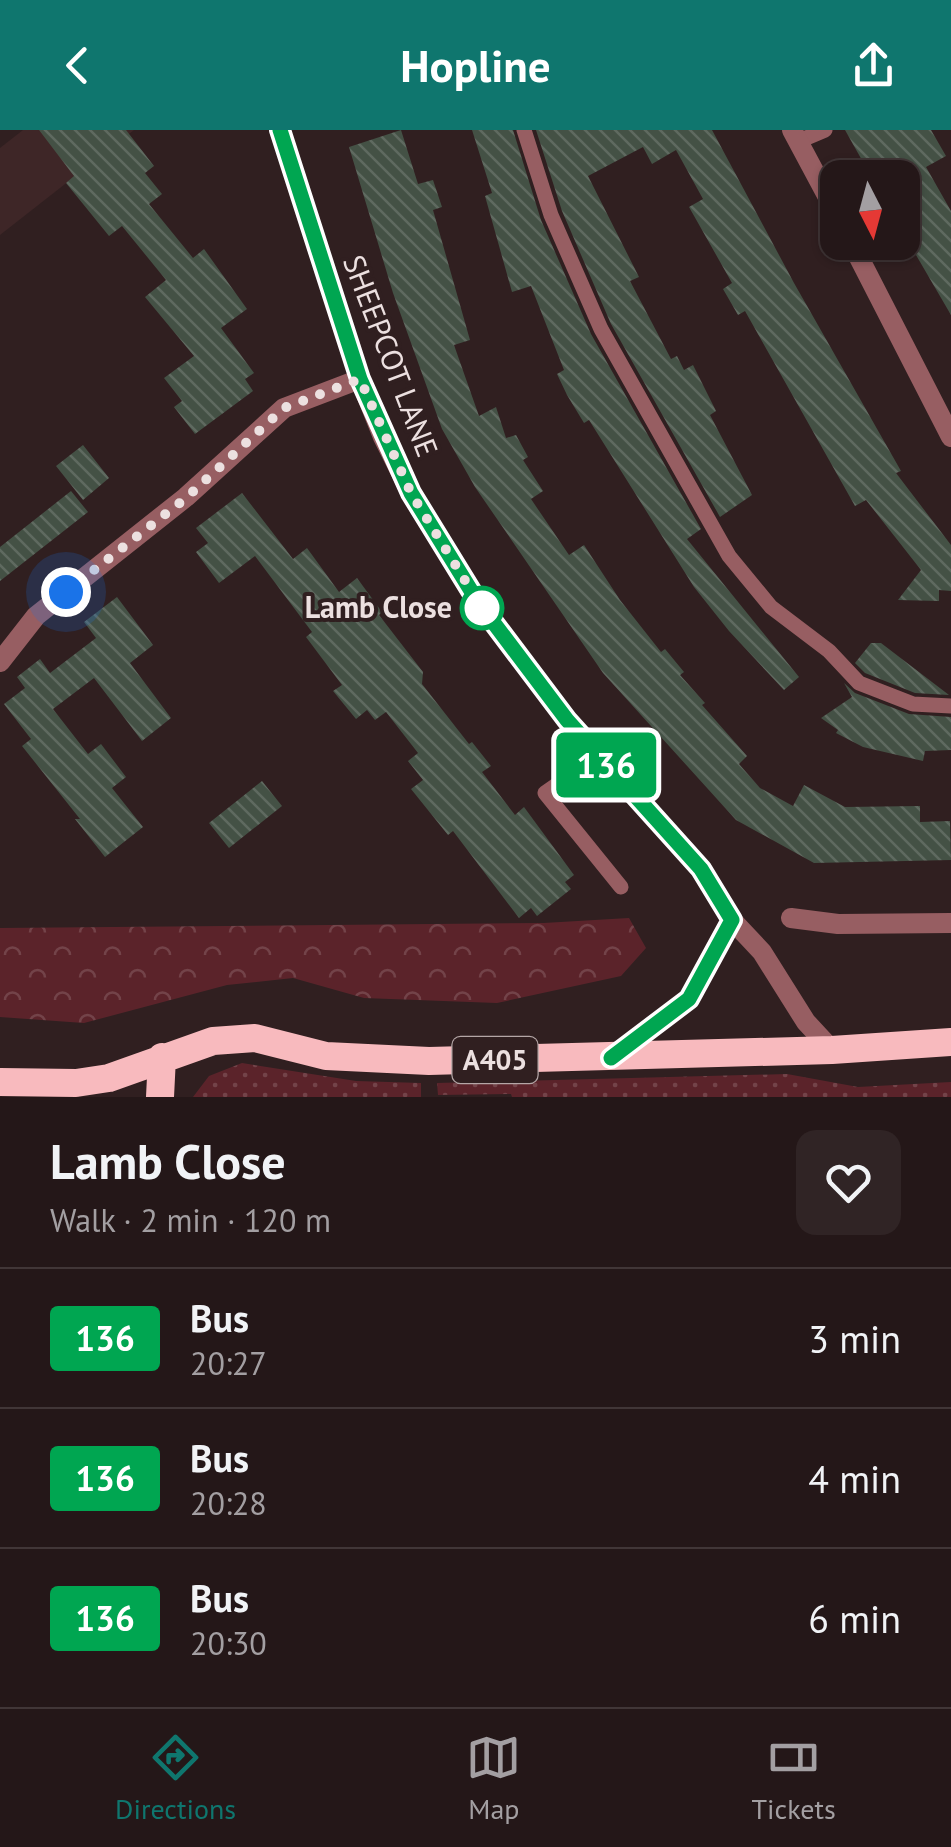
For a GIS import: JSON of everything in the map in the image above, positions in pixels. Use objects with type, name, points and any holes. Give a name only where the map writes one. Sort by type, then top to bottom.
[{"type":"highway","name":"A405","points":[[0,1082],[93,1080],[135,1071],[162,1057],[213,1041],[255,1038],[326,1056],[430,1062],[832,1050],[951,1042]]},
{"type":"highway","points":[[160,1097],[162,1057]]},
{"type":"street","name":"SHEEPCOT LANE","points":[[284,131],[360,379],[411,493],[478,602],[598,756],[701,869],[732,920],[762,952],[806,1022],[832,1050]]},
{"type":"street","points":[[796,136],[820,182]]},
{"type":"street","points":[[860,260],[951,437]]},
{"type":"street","points":[[0,662],[36,616],[186,498],[284,408],[360,379]]},
{"type":"street","points":[[792,918],[838,924],[951,922]]},
{"type":"street","points":[[611,1058],[689,999],[732,920]]},
{"type":"lane","points":[[524,130],[551,215],[601,329],[729,556],[771,607],[830,652],[860,683],[913,704],[951,706]]},
{"type":"lane","points":[[796,136],[825,130]]},
{"type":"lane","points":[[598,756],[545,793],[621,888]]},
{"type":"shaded area","points":[[23,130],[134,130],[0,235],[0,148]]},
{"type":"green space","points":[[629,918],[646,948],[621,976],[497,1003],[364,998],[293,978],[227,985],[84,1023],[0,1017],[0,928],[544,923]]},
{"type":"green space","points":[[242,1063],[356,1081],[421,1083],[421,1097],[193,1097],[209,1076]]},
{"type":"green space","points":[[787,1074],[858,1087],[951,1082],[951,1097],[438,1095],[437,1083]]},
{"type":"building","points":[[39,130],[126,130],[154,166],[145,173],[162,194],[149,204],[193,258],[204,249],[247,309],[221,328],[254,373],[245,379],[253,391],[195,434],[174,407],[182,401],[164,378],[194,356],[145,297],[166,280],[122,226],[109,236],[66,183],[74,176]]},
{"type":"building","points":[[401,130],[418,184],[433,180],[442,207],[433,210],[470,340],[454,345],[479,416],[496,407],[506,438],[516,435],[528,457],[523,460],[543,491],[531,499],[569,555],[584,545],[620,600],[661,652],[665,649],[684,672],[680,675],[705,703],[702,705],[747,756],[739,764],[760,788],[793,806],[804,785],[845,807],[920,806],[920,822],[950,821],[951,860],[814,863],[736,820],[603,673],[475,487],[442,429],[393,293],[349,147]]},
{"type":"building","points":[[472,130],[513,130],[541,220],[591,334],[701,529],[687,539],[799,677],[784,690],[694,587],[589,420],[584,423],[567,395],[557,374],[564,370],[531,286],[512,292],[485,196],[492,193]]},
{"type":"building","points":[[536,130],[712,130],[901,471],[896,473],[951,545],[951,591],[939,590],[939,601],[898,600],[921,570],[866,500],[855,506],[745,311],[738,315],[723,289],[732,283],[689,207],[703,199],[676,150],[652,164],[643,147],[588,176],[639,277],[630,281],[671,359],[677,356],[684,370],[693,365],[716,411],[710,415],[752,495],[720,517],[611,324],[562,211]]},
{"type":"building","points":[[845,130],[931,130],[946,156],[926,167],[951,211],[951,315],[919,260],[920,160],[862,160]]},
{"type":"building","points":[[83,445],[109,478],[83,500],[56,466]]},
{"type":"building","points":[[71,491],[88,512],[0,581],[0,547]]},
{"type":"building","points":[[242,493],[293,559],[307,548],[339,592],[357,578],[382,612],[379,615],[423,672],[422,684],[491,766],[482,772],[515,815],[524,807],[574,875],[565,882],[571,889],[537,916],[531,908],[519,918],[453,831],[448,835],[411,789],[423,780],[408,761],[418,753],[386,712],[375,720],[367,710],[356,719],[333,691],[342,685],[306,637],[312,632],[255,556],[219,583],[196,552],[208,543],[196,528]]},
{"type":"building","points":[[117,597],[153,645],[130,663],[171,718],[142,741],[94,678],[53,709],[88,754],[101,744],[126,777],[112,788],[143,827],[105,857],[22,746],[31,739],[4,704],[25,688],[17,677],[40,659],[50,673],[96,638],[84,622]]},
{"type":"building","points":[[871,643],[881,643],[949,695],[915,693],[865,673],[855,663]]},
{"type":"building","points":[[844,683],[855,693],[909,714],[951,717],[951,750],[925,751],[923,761],[863,747],[836,733],[838,730],[821,718],[852,697]]},
{"type":"building","points":[[262,781],[282,806],[229,848],[209,823]]},
{"type":"bus line","name":"136","points":[[280,130],[360,379],[411,493],[478,602],[567,720],[701,869],[732,920],[689,999],[611,1058]]},
{"type":"place","name":"Lamb Close","points":[[482,608]]},
{"type":"route","points":[[66,592],[186,498],[284,408],[360,379],[411,493],[482,608]]}]
